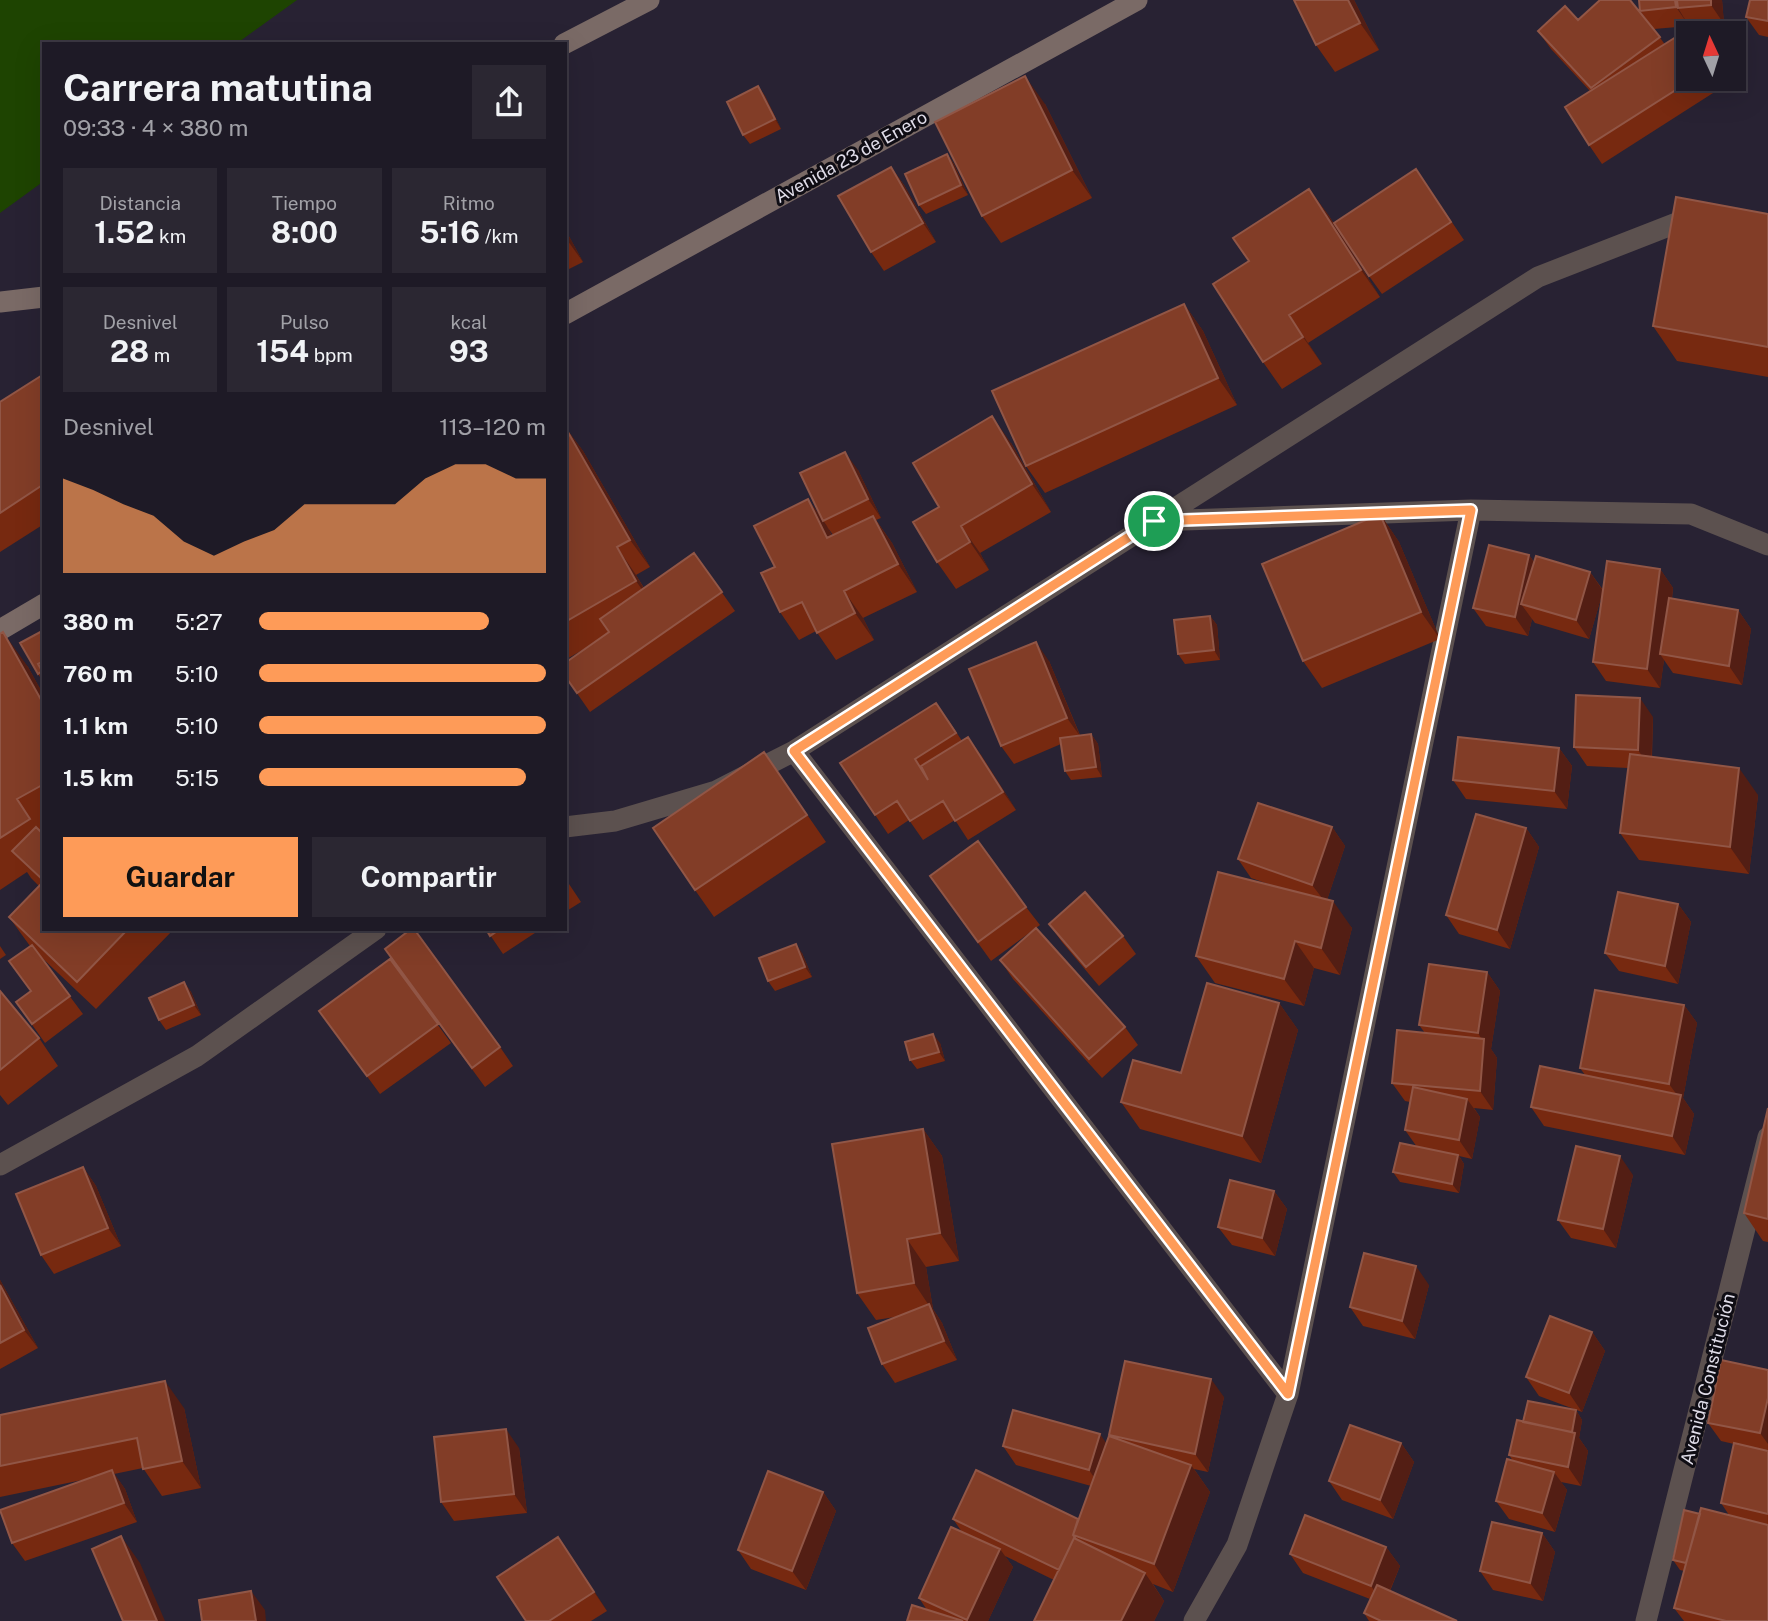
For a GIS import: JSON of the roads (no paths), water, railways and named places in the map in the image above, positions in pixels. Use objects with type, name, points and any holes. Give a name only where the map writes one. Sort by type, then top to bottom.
[{"type":"main road","points":[[567,42],[649,0]]},
{"type":"main road","name":"Avenida 23 de Enero","points":[[567,313],[1137,0]]},
{"type":"main road","points":[[0,302],[42,297]]},
{"type":"main road","points":[[0,630],[42,605]]},
{"type":"street","points":[[567,827],[615,821],[716,792],[794,751],[1538,277],[1708,210],[1720,213]]},
{"type":"street","points":[[1154,521],[1471,510],[1691,514],[1768,545]]},
{"type":"street","points":[[1194,1621],[1237,1545],[1288,1394],[1471,510]]},
{"type":"street","points":[[794,751],[1288,1394]]},
{"type":"street","points":[[0,1165],[197,1056],[373,931]]},
{"type":"street","name":"Avenida Constitución","points":[[1646,1621],[1768,1138]]}]
